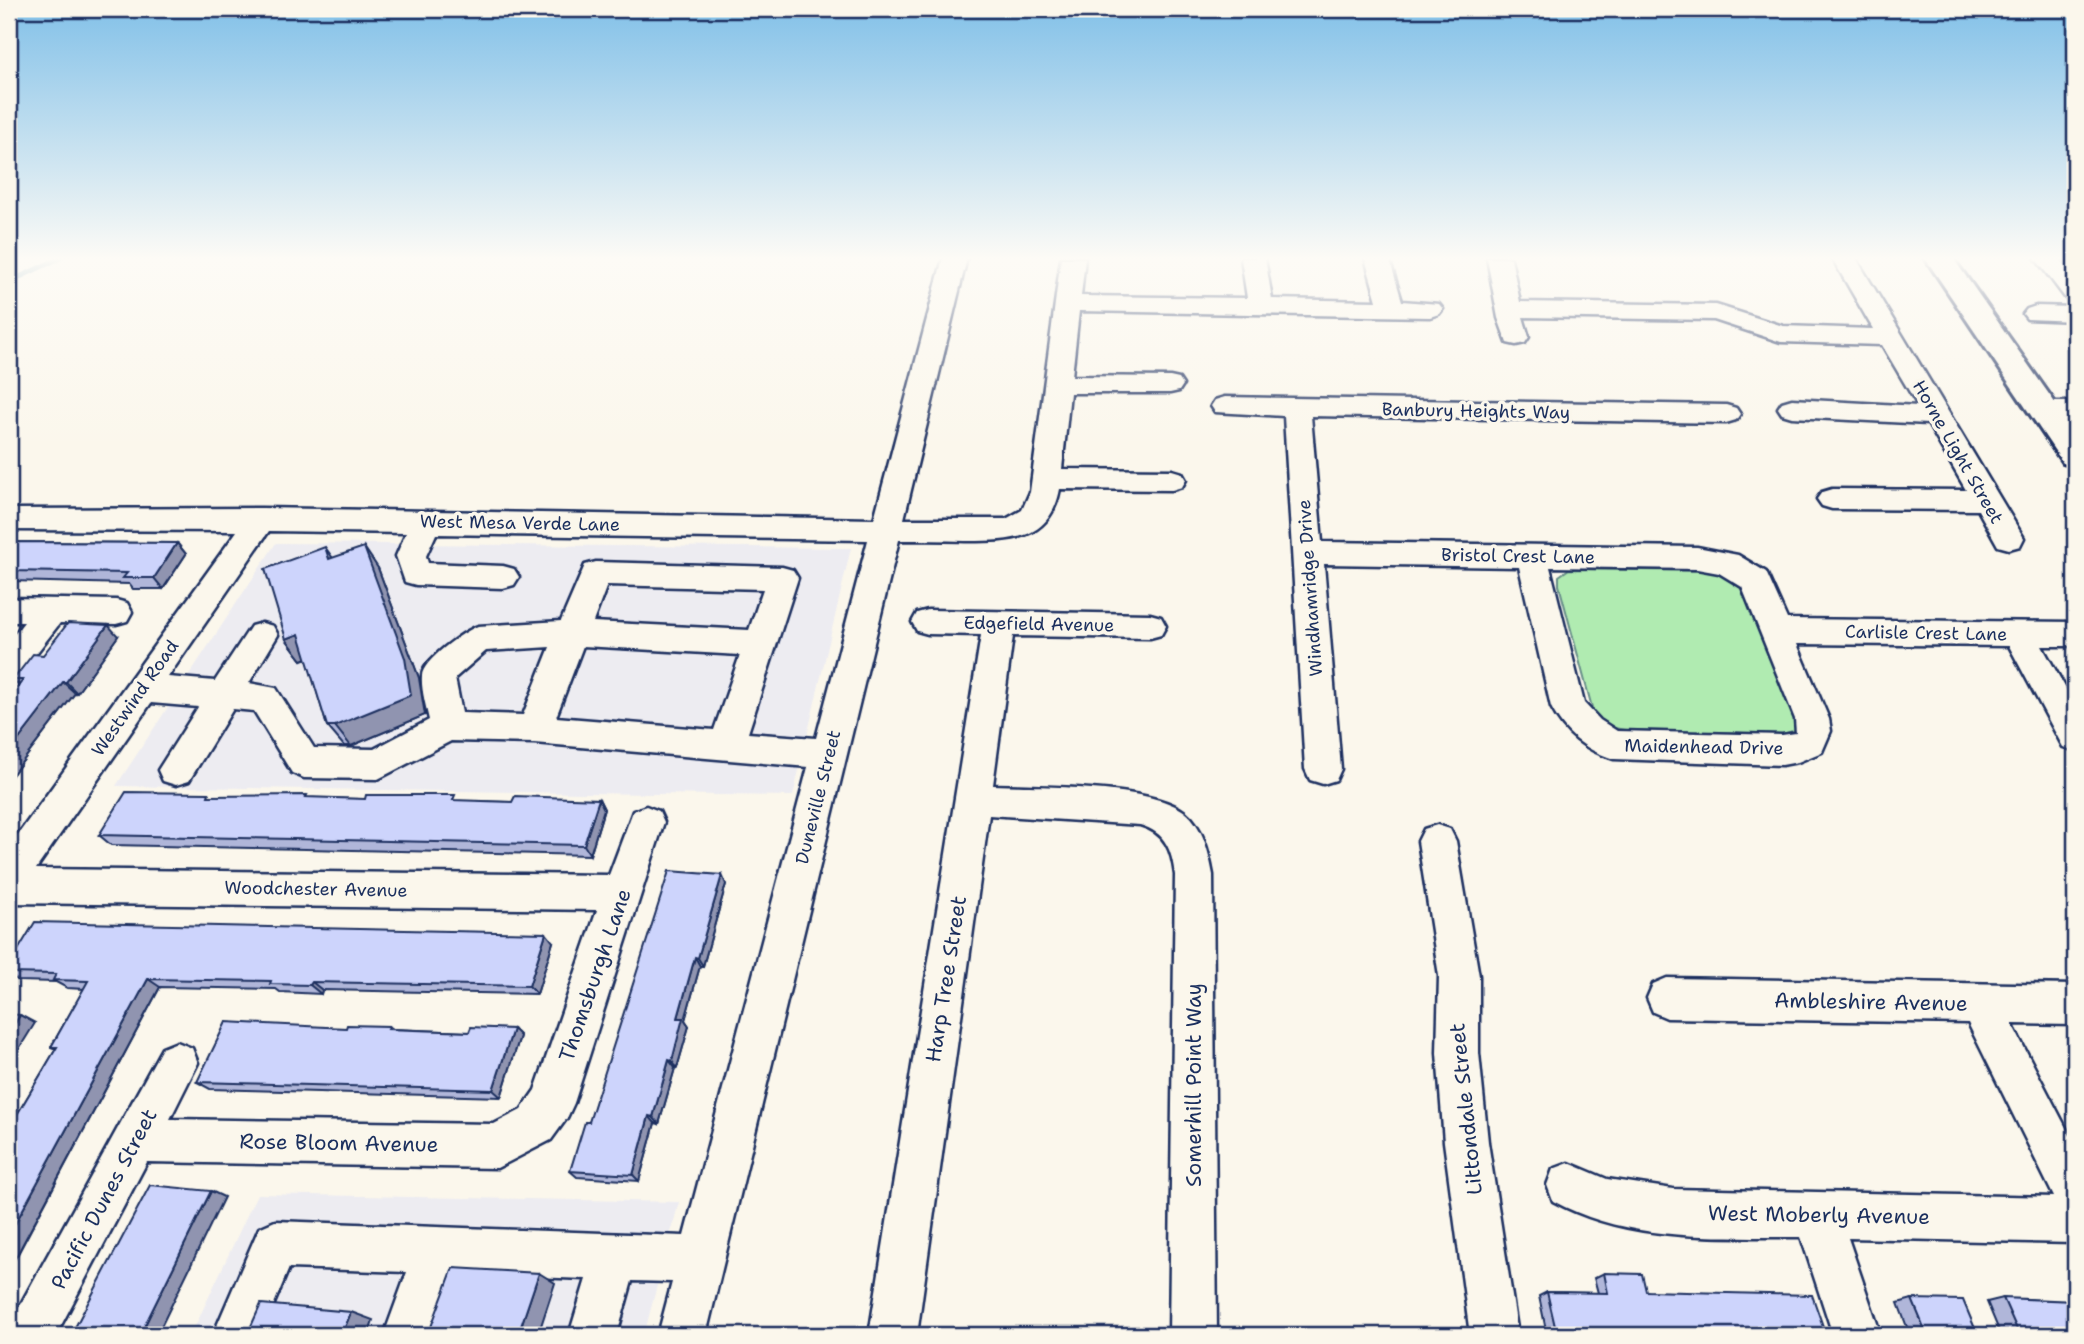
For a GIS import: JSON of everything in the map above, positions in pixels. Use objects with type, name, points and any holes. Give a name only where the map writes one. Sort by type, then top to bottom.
[{"type":"main road","points":[[1982,321],[2075,455]]},
{"type":"street","name":"Duneville Street","points":[[682,1335],[939,321]]},
{"type":"street","points":[[1066,321],[1046,479],[1172,480]]},
{"type":"street","points":[[1512,321],[1516,337]]},
{"type":"street","points":[[1740,321],[1781,334],[1891,337]]},
{"type":"street","name":"Horne Light Street","points":[[1881,321],[2009,538]]},
{"type":"street","points":[[1058,384],[1170,385]]},
{"type":"street","name":"Banbury Heights Way","points":[[1225,406],[1726,414]]},
{"type":"street","name":"Windhamridge Drive","points":[[1297,407],[1322,769]]},
{"type":"street","points":[[1792,408],[1937,416]]},
{"type":"street","points":[[2045,411],[2075,411]]},
{"type":"street","name":"West Mesa Verde Lane","points":[[9,519],[262,519],[1006,530],[1030,522],[1041,506],[1046,479]]},
{"type":"street","points":[[1832,499],[1986,500]]},
{"type":"street","name":"Westwind Road","points":[[9,877],[262,519]]},
{"type":"street","points":[[425,522],[411,556],[416,574],[503,577]]},
{"type":"street","name":"Bristol Crest Lane","points":[[1307,553],[1697,558],[1727,564]]},
{"type":"street","name":"Maidenhead Drive","points":[[1532,556],[1568,707],[1577,721],[1598,738],[1614,745],[1782,750],[1798,748],[1810,742],[1814,731],[1812,719],[1776,631]]},
{"type":"street","points":[[1727,564],[1755,580],[1776,631]]},
{"type":"street","points":[[534,729],[596,573],[782,578],[726,747]]},
{"type":"street","points":[[9,611],[116,612]]},
{"type":"street","points":[[9,664],[51,611]]},
{"type":"street","name":"Edgefield Avenue","points":[[928,622],[1150,626]]},
{"type":"street","name":"Harp Tree Street","points":[[893,1335],[999,624]]},
{"type":"street","name":"Carlisle Crest Lane","points":[[1776,631],[2075,634]]},
{"type":"street","points":[[447,727],[438,674],[478,639],[573,633],[760,643]]},
{"type":"street","points":[[2019,634],[2075,737]]},
{"type":"street","points":[[176,770],[262,635]]},
{"type":"street","points":[[142,689],[264,698],[304,763],[378,764],[447,727],[534,729],[829,754]]},
{"type":"street","name":"Somerhill Point Way","points":[[973,799],[1140,809],[1159,813],[1185,835],[1191,850],[1194,876],[1193,1335]]},
{"type":"street","name":"Thomsburgh Lane","points":[[536,1125],[552,1103],[646,822]]},
{"type":"street","name":"Littondale Street","points":[[1437,841],[1459,976],[1458,1053],[1462,1104],[1494,1335]]},
{"type":"street","name":"Woodchester Avenue","points":[[9,886],[623,893]]},
{"type":"street","name":"Ambleshire Avenue","points":[[1667,998],[2075,1005]]},
{"type":"street","points":[[1979,1003],[2075,1191]]},
{"type":"street","name":"Pacific Dunes Street","points":[[30,1335],[177,1063]]},
{"type":"street","name":"Rose Bloom Avenue","points":[[136,1140],[497,1146],[536,1125]]},
{"type":"street","name":"West Moberly Avenue","points":[[1569,1185],[1590,1198],[1624,1207],[1673,1212],[2075,1220]]},
{"type":"street","points":[[1817,1215],[1857,1335]]},
{"type":"street","points":[[237,1335],[275,1244],[700,1260]]},
{"type":"street","points":[[408,1335],[439,1250]]},
{"type":"street","points":[[593,1335],[616,1256]]},
{"type":"shaded area","points":[[276,543],[851,548],[793,796],[116,786]]},
{"type":"shaded area","points":[[257,1194],[679,1202],[644,1335],[191,1335]]},
{"type":"green space","points":[[1569,569],[1715,571],[1733,576],[1743,585],[1795,717],[1796,730],[1783,734],[1625,730],[1604,726],[1594,715],[1559,585],[1559,576]]},
{"type":"building","points":[[9,542],[177,543],[154,578],[123,578],[127,573],[9,571]]},
{"type":"building","points":[[325,547],[329,559],[364,547],[405,658],[411,695],[335,726],[327,726],[299,634],[286,639],[265,569]]},
{"type":"building","points":[[68,623],[108,625],[9,752],[9,698],[23,680],[13,680],[33,654],[43,655]]},
{"type":"building","points":[[126,792],[209,793],[208,796],[307,795],[306,797],[365,799],[366,795],[455,795],[453,800],[512,802],[515,796],[599,799],[584,845],[99,835]]},
{"type":"building","points":[[669,871],[722,875],[678,1018],[683,1018],[672,1061],[669,1060],[653,1117],[649,1116],[633,1175],[570,1171],[585,1122],[589,1122]]},
{"type":"building","points":[[35,922],[546,933],[529,986],[312,982],[310,985],[270,984],[271,981],[148,979],[9,1235],[9,1122],[11,1118],[15,1118],[57,1047],[51,1047],[88,981],[53,980],[56,974],[9,973],[9,965]]},
{"type":"building","points":[[9,1014],[20,1015],[9,1033]]},
{"type":"building","points":[[226,1022],[346,1028],[347,1025],[389,1026],[388,1029],[469,1032],[471,1027],[513,1029],[493,1090],[197,1082]]},
{"type":"building","points":[[150,1185],[211,1191],[140,1335],[71,1335]]},
{"type":"building","points":[[453,1268],[539,1273],[518,1335],[428,1335]]},
{"type":"building","points":[[1604,1273],[1642,1274],[1646,1291],[1812,1295],[1826,1335],[1557,1335],[1547,1292],[1608,1293]]},
{"type":"building","points":[[2003,1298],[2075,1301],[2075,1335],[1927,1335],[1912,1299],[1963,1300],[1976,1331],[2019,1334]]},
{"type":"building","points":[[261,1304],[351,1312],[342,1335],[247,1335]]}]
